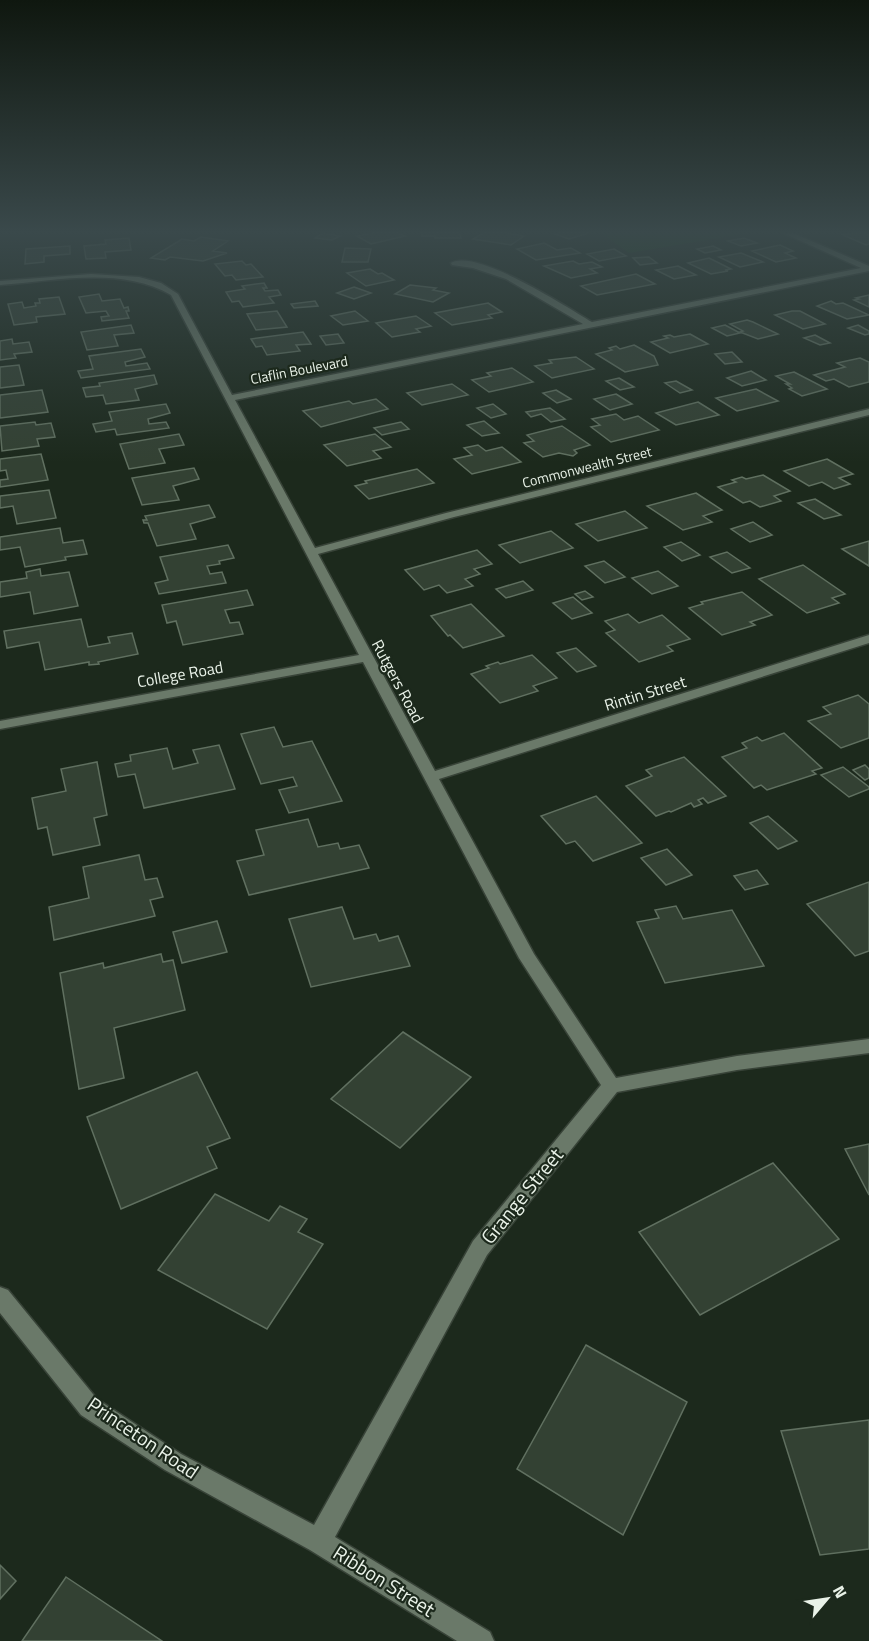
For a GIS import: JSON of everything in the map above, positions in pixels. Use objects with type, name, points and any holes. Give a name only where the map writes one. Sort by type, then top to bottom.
[{"type":"street","name":"Rutgers Road","points":[[182,310],[527,958],[611,1086]]},
{"type":"street","points":[[563,310],[590,325]]},
{"type":"street","name":"Claflin Boulevard","points":[[229,398],[667,310]]},
{"type":"street","name":"Commonwealth Street","points":[[312,552],[450,515],[869,412]]},
{"type":"street","name":"Rintin Street","points":[[430,777],[869,639]]},
{"type":"street","name":"College Road","points":[[0,725],[367,657]]},
{"type":"street","points":[[611,1086],[737,1063],[869,1046]]},
{"type":"street","name":"Grange Street","points":[[318,1541],[480,1248],[611,1086]]},
{"type":"street","name":"Princeton Road","points":[[0,1297],[89,1407],[173,1462],[318,1541]]},
{"type":"street","name":"Ribbon Street","points":[[318,1541],[481,1641]]},
{"type":"building","points":[[10,310],[63,310],[65,314],[36,317],[37,322],[14,325]]},
{"type":"building","points":[[85,310],[129,310],[126,311],[129,318],[102,321],[101,317],[109,316],[106,311],[86,313]]},
{"type":"building","points":[[453,310],[498,310],[502,312],[488,315],[492,318],[452,325],[435,313]]},
{"type":"building","points":[[825,310],[857,310],[869,315],[847,319]]},
{"type":"building","points":[[277,311],[287,327],[256,330],[247,314]]},
{"type":"building","points":[[355,311],[368,321],[343,325],[331,316]]},
{"type":"building","points":[[800,311],[825,324],[803,329],[775,315]]},
{"type":"building","points":[[416,316],[431,326],[416,329],[420,332],[392,337],[376,323]]},
{"type":"building","points":[[747,320],[778,334],[758,339],[740,332],[743,331],[730,324]]},
{"type":"building","points":[[131,325],[134,333],[114,335],[118,346],[87,350],[81,332]]},
{"type":"building","points":[[725,325],[740,333],[727,336],[712,328]]},
{"type":"building","points":[[858,325],[869,331],[869,334],[865,335],[848,328]]},
{"type":"building","points":[[303,332],[311,344],[296,345],[300,351],[267,355],[262,346],[256,347],[251,339]]},
{"type":"building","points":[[338,334],[344,343],[326,345],[320,336]]},
{"type":"building","points":[[690,334],[708,344],[670,353],[651,342],[668,338],[664,336]]},
{"type":"building","points":[[815,335],[830,343],[820,345],[804,338]]},
{"type":"building","points":[[12,339],[13,344],[29,342],[32,352],[14,354],[16,358],[0,360],[0,341]]},
{"type":"building","points":[[634,345],[654,356],[658,365],[625,372],[596,354],[612,350],[609,348],[616,346],[620,349]]},
{"type":"building","points":[[141,349],[145,357],[125,362],[126,366],[147,363],[150,369],[81,378],[78,371],[93,369],[89,356]]},
{"type":"building","points":[[732,352],[742,362],[725,364],[715,354]]},
{"type":"building","points":[[576,357],[594,369],[552,378],[535,366],[552,363],[549,360]]},
{"type":"building","points":[[860,358],[869,362],[869,382],[849,387],[834,379],[826,381],[814,375],[845,367],[837,363]]},
{"type":"building","points":[[19,365],[24,385],[0,388],[0,367]]},
{"type":"building","points":[[512,368],[533,382],[489,392],[472,380],[491,376],[487,373]]},
{"type":"building","points":[[751,371],[766,380],[742,386],[727,378]]},
{"type":"building","points":[[794,372],[827,389],[802,396],[789,389],[792,388],[786,384],[790,384],[776,376]]},
{"type":"building","points":[[154,375],[157,384],[135,389],[139,400],[106,404],[103,395],[86,397],[83,388],[100,386],[99,383]]},
{"type":"building","points":[[619,378],[634,387],[620,390],[606,381]]},
{"type":"building","points":[[676,381],[692,390],[680,393],[665,383]]},
{"type":"building","points":[[452,384],[468,395],[422,405],[407,393]]},
{"type":"building","points":[[756,389],[778,401],[737,411],[716,398]]},
{"type":"building","points":[[42,390],[48,412],[0,418],[0,395]]},
{"type":"building","points":[[556,390],[571,399],[557,403],[543,393]]},
{"type":"building","points":[[616,394],[632,404],[610,410],[594,399]]},
{"type":"building","points":[[376,399],[388,409],[321,427],[303,411],[349,401],[353,404]]},
{"type":"building","points":[[698,402],[719,415],[676,425],[656,413]]},
{"type":"building","points":[[166,404],[170,413],[148,419],[149,424],[166,422],[169,428],[117,435],[115,429],[96,432],[93,424],[112,421],[109,412]]},
{"type":"building","points":[[493,404],[506,414],[491,418],[477,408]]},
{"type":"building","points":[[550,408],[565,419],[551,422],[541,414],[531,417],[526,412]]},
{"type":"building","points":[[616,414],[624,420],[638,416],[659,430],[611,442],[591,427],[600,425],[592,419]]},
{"type":"building","points":[[484,421],[499,433],[482,436],[467,425]]},
{"type":"building","points":[[35,422],[36,425],[51,423],[55,437],[37,439],[39,446],[2,451],[0,426]]},
{"type":"building","points":[[401,422],[409,429],[382,435],[374,428]]},
{"type":"building","points":[[562,426],[590,445],[574,450],[577,453],[573,456],[559,453],[543,457],[524,443],[534,441],[527,435]]},
{"type":"building","points":[[179,434],[184,445],[159,449],[165,463],[129,469],[120,444]]},
{"type":"building","points":[[375,434],[391,447],[373,451],[381,458],[347,466],[324,445]]},
{"type":"building","points":[[478,445],[486,451],[502,447],[521,462],[472,474],[454,459],[472,455],[464,448]]},
{"type":"building","points":[[41,454],[48,480],[0,487],[0,480],[8,479],[6,470],[0,471],[0,459]]},
{"type":"building","points":[[827,459],[853,474],[839,478],[850,484],[834,489],[822,482],[809,486],[784,471]]},
{"type":"building","points":[[194,468],[199,479],[173,486],[179,500],[142,505],[132,478]]},
{"type":"building","points":[[417,469],[434,483],[369,499],[355,486],[367,483],[365,481]]},
{"type":"building","points":[[763,475],[790,491],[774,496],[781,501],[760,507],[750,501],[743,503],[718,487],[736,482],[732,480],[742,477],[746,479]]},
{"type":"building","points":[[49,490],[56,518],[17,524],[13,506],[0,508],[0,496]]},
{"type":"building","points":[[696,493],[722,510],[703,516],[712,522],[683,530],[647,506]]},
{"type":"building","points":[[815,499],[841,515],[824,519],[798,503]]},
{"type":"building","points":[[209,505],[215,517],[190,524],[196,539],[157,546],[148,523],[144,523],[143,520],[147,520],[145,516]]},
{"type":"building","points":[[625,511],[647,528],[598,541],[576,524]]},
{"type":"building","points":[[753,522],[772,535],[750,542],[731,529]]},
{"type":"building","points":[[60,528],[63,543],[83,540],[87,554],[25,567],[20,547],[0,550],[0,537]]},
{"type":"building","points":[[551,531],[573,548],[520,563],[499,545]]},
{"type":"building","points":[[869,541],[869,566],[842,549]]},
{"type":"building","points":[[681,542],[700,555],[682,561],[664,547]]},
{"type":"building","points":[[228,545],[234,558],[207,566],[210,574],[222,572],[226,583],[159,594],[155,583],[168,580],[160,557]]},
{"type":"building","points":[[477,550],[492,564],[474,569],[480,574],[465,579],[473,586],[447,593],[439,585],[424,590],[405,570]]},
{"type":"building","points":[[727,552],[750,568],[732,573],[710,557]]},
{"type":"building","points":[[604,561],[625,577],[605,583],[585,566]]},
{"type":"building","points":[[803,565],[845,594],[832,598],[839,603],[807,613],[759,579]]},
{"type":"building","points":[[40,569],[41,576],[69,572],[78,606],[34,614],[30,592],[0,597],[0,582],[27,578],[26,572]]},
{"type":"building","points":[[658,571],[678,586],[652,594],[632,578]]},
{"type":"building","points":[[523,581],[533,590],[506,598],[496,589]]},
{"type":"building","points":[[247,590],[253,605],[225,610],[230,623],[239,622],[243,634],[183,645],[176,621],[167,623],[162,605]]},
{"type":"building","points":[[585,591],[593,597],[582,600],[575,594]]},
{"type":"building","points":[[742,592],[772,615],[750,622],[755,625],[722,635],[689,608],[703,604],[701,602]]},
{"type":"building","points":[[573,597],[592,613],[572,619],[553,603]]},
{"type":"building","points":[[471,604],[504,636],[463,648],[450,635],[448,636],[431,616]]},
{"type":"building","points":[[628,614],[639,623],[662,615],[690,639],[667,646],[673,651],[639,662],[606,633],[615,630],[605,621]]},
{"type":"building","points":[[81,619],[88,647],[110,643],[108,637],[132,633],[138,654],[98,662],[99,664],[89,665],[89,662],[45,670],[39,642],[7,648],[4,631]]},
{"type":"building","points":[[576,648],[596,666],[577,672],[557,653]]},
{"type":"building","points":[[532,655],[557,678],[533,686],[538,691],[500,703],[471,674],[489,668],[486,666],[498,662],[500,664]]},
{"type":"building","points":[[858,695],[869,704],[869,738],[841,748],[808,721],[831,714],[823,707]]},
{"type":"building","points":[[274,727],[283,747],[312,741],[342,801],[289,813],[279,790],[297,786],[293,777],[261,784],[241,734]]},
{"type":"building","points":[[784,733],[822,768],[812,771],[816,774],[767,790],[761,785],[754,788],[722,757],[747,748],[742,743],[757,737],[762,741]]},
{"type":"building","points":[[219,745],[235,789],[144,808],[135,774],[118,777],[115,764],[131,761],[130,755],[167,748],[173,769],[198,763],[193,750]]},
{"type":"building","points":[[684,757],[726,796],[708,803],[703,798],[698,800],[702,804],[694,807],[691,803],[656,816],[626,786],[652,776],[646,770]]},
{"type":"building","points":[[97,762],[107,815],[94,818],[100,845],[53,855],[47,827],[38,829],[32,798],[66,791],[61,769]]},
{"type":"building","points":[[865,765],[869,769],[869,778],[865,780],[853,770]]},
{"type":"building","points":[[843,767],[869,789],[849,797],[821,775]]},
{"type":"building","points":[[596,796],[642,843],[593,861],[575,841],[566,844],[541,816]]},
{"type":"building","points":[[768,816],[797,841],[778,849],[750,823]]},
{"type":"building","points":[[308,819],[318,847],[338,843],[340,849],[359,845],[369,868],[249,895],[237,861],[264,855],[256,830]]},
{"type":"building","points":[[667,849],[692,875],[666,885],[641,858]]},
{"type":"building","points":[[139,855],[145,880],[157,878],[163,897],[150,900],[155,916],[54,940],[49,907],[89,898],[83,867]]},
{"type":"building","points":[[757,870],[768,884],[745,890],[734,876]]},
{"type":"building","points":[[869,882],[869,951],[855,956],[807,904]]},
{"type":"building","points":[[676,906],[683,919],[732,910],[764,966],[665,983],[637,922],[659,918],[655,910]]},
{"type":"building","points":[[342,907],[354,939],[376,934],[379,941],[398,936],[410,966],[311,987],[289,919]]},
{"type":"building","points":[[217,921],[227,952],[182,963],[173,932]]},
{"type":"building","points":[[161,954],[163,962],[173,960],[185,1010],[114,1028],[124,1078],[79,1089],[60,973],[103,963],[104,968]]},
{"type":"building","points":[[403,1032],[471,1077],[400,1148],[331,1099]]},
{"type":"building","points":[[197,1072],[230,1138],[207,1147],[217,1168],[121,1209],[87,1117]]},
{"type":"building","points":[[869,1144],[869,1195],[845,1149]]},
{"type":"building","points":[[773,1163],[839,1239],[700,1315],[639,1232]]},
{"type":"building","points":[[215,1194],[269,1221],[280,1206],[307,1219],[298,1232],[323,1244],[267,1329],[158,1270]]},
{"type":"building","points":[[586,1345],[687,1402],[623,1535],[517,1469]]},
{"type":"building","points":[[869,1420],[869,1549],[820,1555],[781,1431]]},
{"type":"building","points":[[0,1565],[16,1581],[0,1599]]},
{"type":"building","points":[[66,1577],[162,1641],[22,1641]]}]
